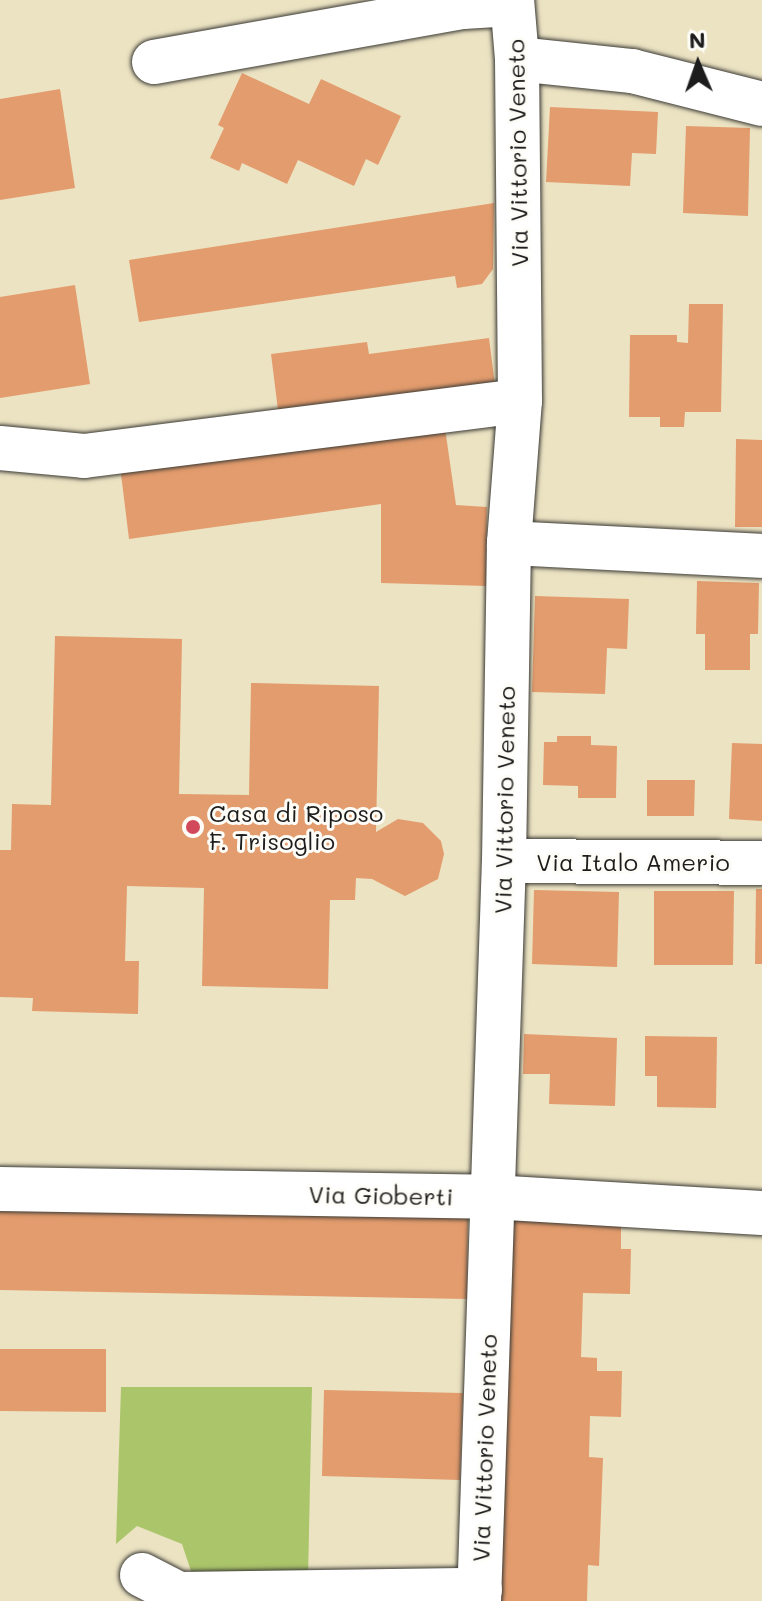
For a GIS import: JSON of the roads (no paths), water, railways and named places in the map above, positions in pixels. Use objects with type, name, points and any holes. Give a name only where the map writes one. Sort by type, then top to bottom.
[{"type":"street","name":"Via Vittorio Veneto","points":[[479,1595],[504,861],[509,543],[520,401],[517,59],[512,2]]},
{"type":"street","points":[[154,62],[463,7],[512,2]]},
{"type":"street","points":[[517,59],[632,71],[762,104]]},
{"type":"street","points":[[0,448],[84,456],[520,401]]},
{"type":"street","points":[[509,543],[762,556]]},
{"type":"street","name":"Via Italo Amerio","points":[[504,861],[762,863]]},
{"type":"street","name":"Via Gioberti","points":[[0,1189],[491,1197],[762,1213]]},
{"type":"street","points":[[142,1575],[179,1594],[479,1595]]},
{"type":"place","name":"Casa di Riposo F. Trisoglio","points":[[193,827]]}]
